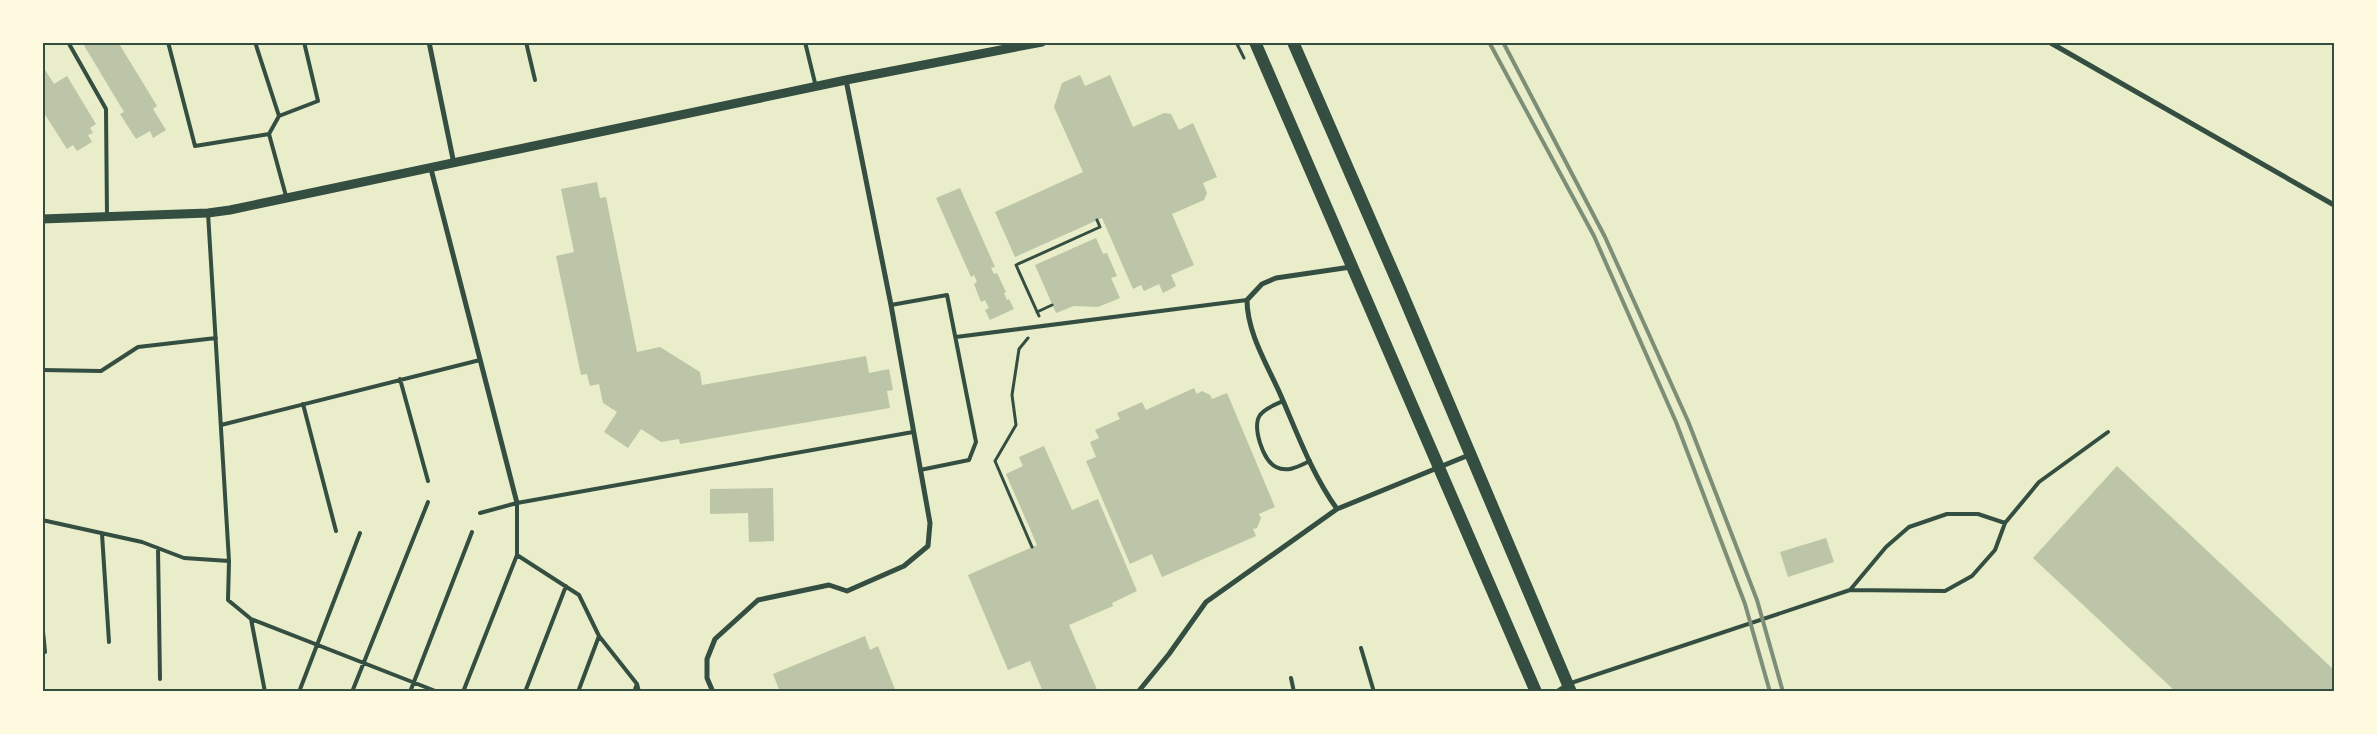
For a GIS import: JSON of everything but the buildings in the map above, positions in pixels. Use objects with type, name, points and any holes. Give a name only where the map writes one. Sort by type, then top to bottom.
[{"type":"main road","points":[[1255,42],[1536,692]]},
{"type":"main road","points":[[1293,42],[1400,288],[1569,688]]},
{"type":"street","points":[[429,42],[454,164]]},
{"type":"street","points":[[42,219],[208,213],[287,199],[846,80],[1042,42]]},
{"type":"street","points":[[2049,42],[2334,205]]},
{"type":"street","points":[[713,692],[707,678],[707,659],[716,639],[758,600],[829,585],[847,591],[904,566],[928,546],[930,522],[891,305],[846,80]]},
{"type":"street","points":[[431,169],[517,503]]},
{"type":"street","points":[[1337,508],[1321,487],[1283,401],[1247,316],[1247,300],[1262,284],[1276,278],[1353,266]]},
{"type":"street","points":[[1138,692],[1169,654],[1206,602],[1337,508],[1469,454]]},
{"type":"lane","points":[[68,42],[106,109],[107,218]]},
{"type":"lane","points":[[168,42],[195,146],[269,134]]},
{"type":"lane","points":[[256,42],[279,116]]},
{"type":"lane","points":[[287,199],[269,134],[279,116],[318,100],[304,42]]},
{"type":"lane","points":[[526,42],[535,80]]},
{"type":"lane","points":[[805,42],[816,87]]},
{"type":"lane","points":[[208,213],[229,561],[228,600],[251,618],[438,692]]},
{"type":"lane","points":[[891,305],[947,295],[976,442],[968,460],[920,470]]},
{"type":"lane","points":[[956,337],[1247,300]]},
{"type":"lane","points":[[42,370],[101,370],[138,348],[216,338]]},
{"type":"lane","points":[[221,425],[480,360]]},
{"type":"lane","points":[[400,380],[428,481]]},
{"type":"lane","points":[[1283,401],[1265,410],[1256,424],[1256,433],[1270,462],[1276,468],[1292,469],[1310,461]]},
{"type":"lane","points":[[303,404],[336,531]]},
{"type":"lane","points":[[480,513],[517,503],[913,432]]},
{"type":"lane","points":[[1556,692],[1850,590],[1945,591],[1972,576],[1996,550],[2005,523],[2039,482],[2108,432]]},
{"type":"lane","points":[[352,692],[428,502]]},
{"type":"lane","points":[[463,692],[517,554],[517,503]]},
{"type":"lane","points":[[1850,590],[1886,547],[1909,527],[1947,514],[1978,514],[2005,523]]},
{"type":"lane","points":[[42,520],[142,542],[184,558],[229,561]]},
{"type":"lane","points":[[410,692],[472,532]]},
{"type":"lane","points":[[299,692],[360,533]]},
{"type":"lane","points":[[102,534],[109,642]]},
{"type":"lane","points":[[158,548],[160,679]]},
{"type":"lane","points":[[517,554],[579,594],[600,636],[637,684],[639,692]]},
{"type":"lane","points":[[525,692],[566,586]]},
{"type":"lane","points":[[251,618],[265,692]]},
{"type":"lane","points":[[42,621],[45,652]]},
{"type":"lane","points":[[578,692],[600,636]]},
{"type":"lane","points":[[1361,648],[1374,692]]},
{"type":"lane","points":[[1291,678],[1294,692]]},
{"type":"lane","points":[[634,692],[637,684]]},
{"type":"path","points":[[1236,42],[1244,59]]},
{"type":"path","points":[[1041,321],[1016,265],[1100,226],[1097,220]]},
{"type":"path","points":[[1038,312],[1052,305]]},
{"type":"path","points":[[1030,335],[1019,350],[1012,395],[1016,426],[995,461],[1032,547]]},
{"type":"railway","points":[[1489,42],[1594,236],[1676,422],[1745,604],[1770,692]]},
{"type":"railway","points":[[1503,42],[1605,237],[1688,421],[1757,600],[1783,692]]}]
